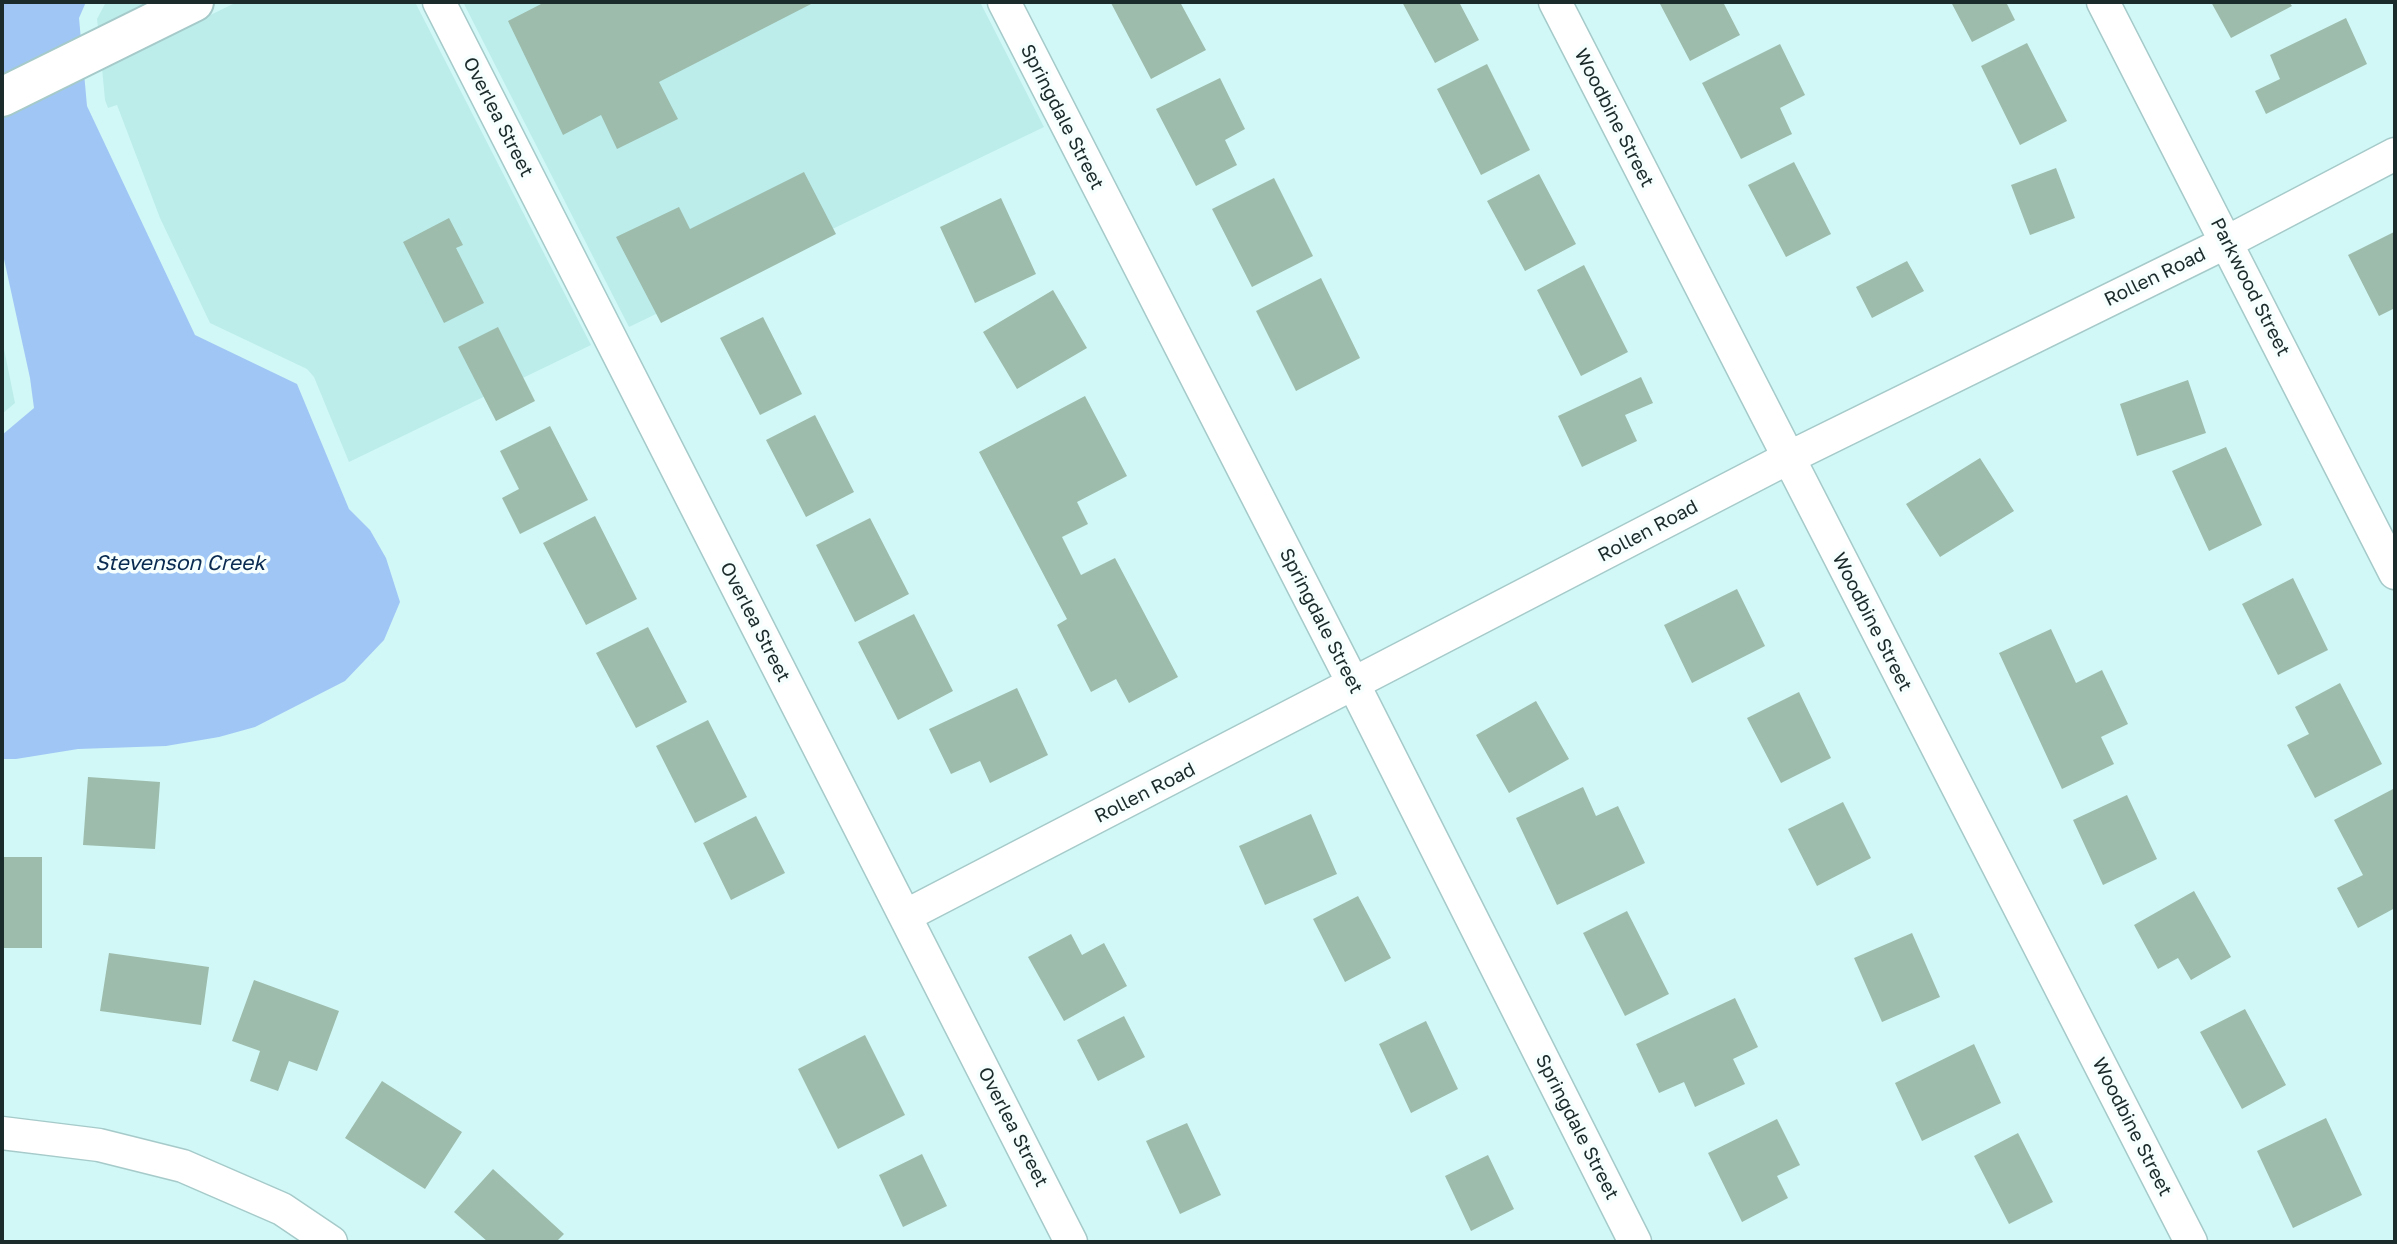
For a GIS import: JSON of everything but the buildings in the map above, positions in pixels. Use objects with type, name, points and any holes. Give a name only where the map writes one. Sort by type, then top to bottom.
[{"type":"street","name":"Overlea Street","points":[[439,2],[1071,1242]]},
{"type":"street","name":"Springdale Street","points":[[1004,2],[1354,685],[1635,1242]]},
{"type":"street","name":"Woodbine Street","points":[[1555,2],[2191,1242]]},
{"type":"street","name":"Parkwood Street","points":[[2104,2],[2395,573]]},
{"type":"street","points":[[2,97],[191,3]]},
{"type":"street","name":"Rollen Road","points":[[905,916],[1788,458],[2227,242],[2395,154]]},
{"type":"street","points":[[2,1133],[99,1145],[183,1166],[282,1209],[331,1242]]},
{"type":"shaded area","points":[[106,2],[151,2],[98,28],[97,19]]},
{"type":"shaded area","points":[[237,2],[415,2],[591,345],[349,462],[314,377],[307,369],[210,323],[160,218],[117,105],[108,108],[105,100],[102,68]]},
{"type":"shaded area","points":[[463,2],[980,2],[1044,127],[629,327]]},
{"type":"shaded area","points":[[2,339],[15,403],[2,414]]},
{"type":"water","name":"Stevenson Creek","points":[[3,2],[86,2],[79,18],[87,106],[195,335],[297,384],[349,509],[370,530],[386,558],[400,602],[384,640],[345,681],[255,727],[219,737],[166,746],[78,749],[2,759],[2,435],[34,408],[2,250]]}]
